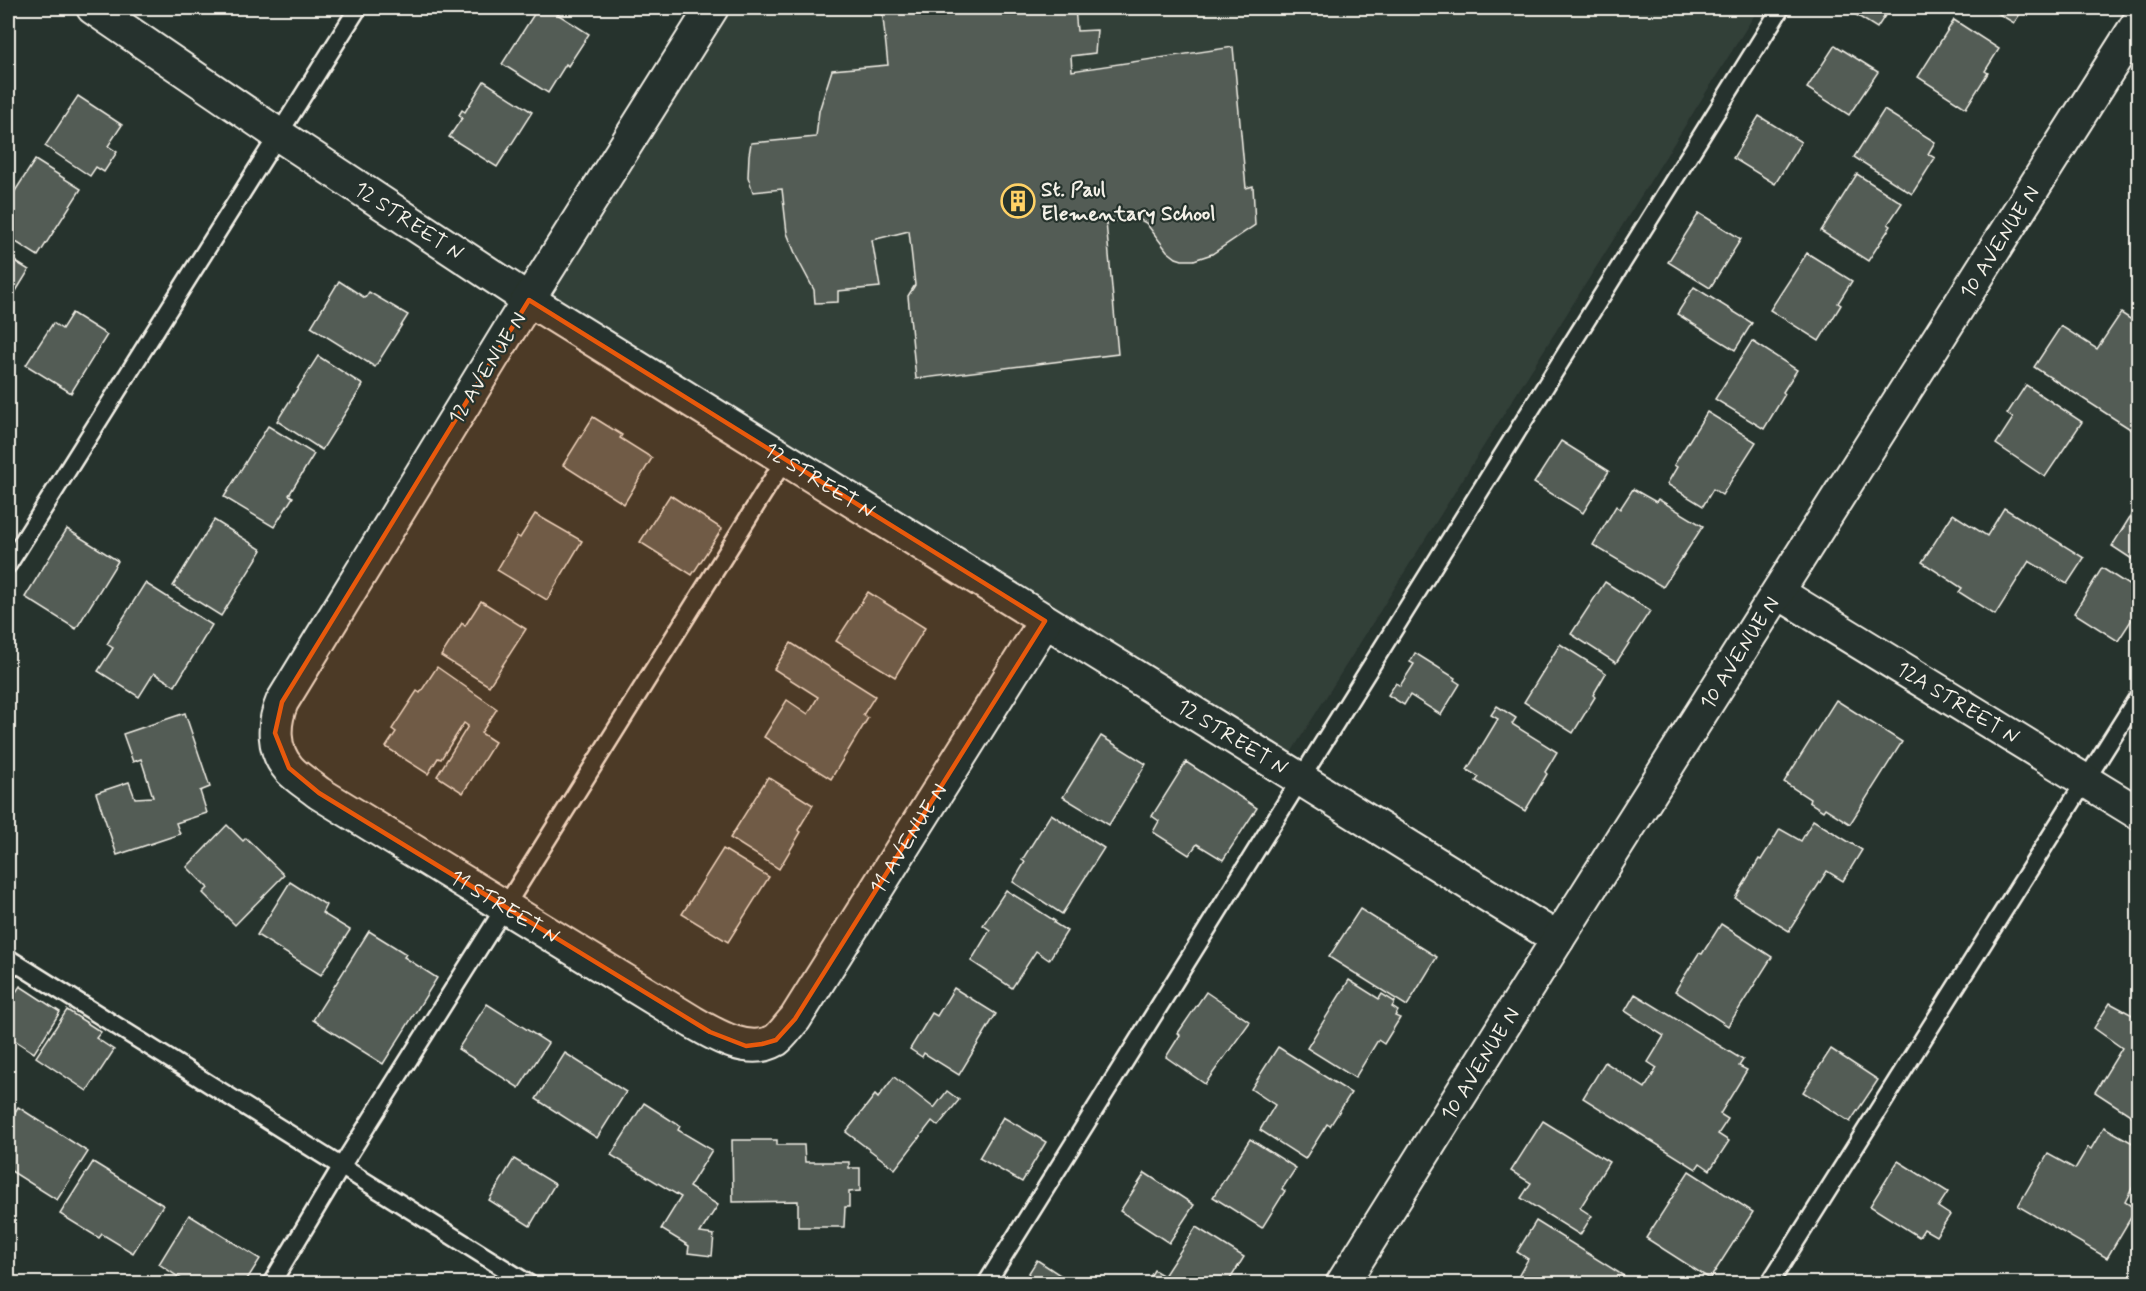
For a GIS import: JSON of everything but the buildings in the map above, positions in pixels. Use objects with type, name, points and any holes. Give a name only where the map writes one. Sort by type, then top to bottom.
[{"type":"street","name":"12 STREET N","points":[[93,8],[279,135],[529,300],[1558,939]]},
{"type":"street","name":"12 AVENUE N","points":[[275,733],[276,716],[282,702],[712,8]]},
{"type":"street","name":"10 AVENUE N","points":[[1342,1284],[2139,23]]},
{"type":"street","name":"12A STREET N","points":[[1779,593],[2139,813]]},
{"type":"street","name":"11 AVENUE N","points":[[762,1044],[776,1040],[795,1019],[1045,621]]},
{"type":"street","name":"11 STREET N","points":[[275,733],[279,753],[289,768],[319,793],[710,1032],[746,1046],[762,1044]]},
{"type":"lane","points":[[8,565],[358,8]]},
{"type":"lane","points":[[986,1284],[1781,8]]},
{"type":"lane","points":[[271,1284],[341,1167],[785,459]]},
{"type":"lane","points":[[1769,1284],[2139,697]]},
{"type":"lane","points":[[8,958],[529,1284]]},
{"type":"highlighted area","points":[[529,300],[1045,621],[795,1019],[776,1040],[762,1044],[746,1046],[710,1032],[319,793],[289,768],[275,733],[282,702]]},
{"type":"shaded area","points":[[712,8],[1759,8],[1282,767],[529,300]]},
{"type":"place","name":"St. Paul Elementary School","points":[[1018,201]]}]
